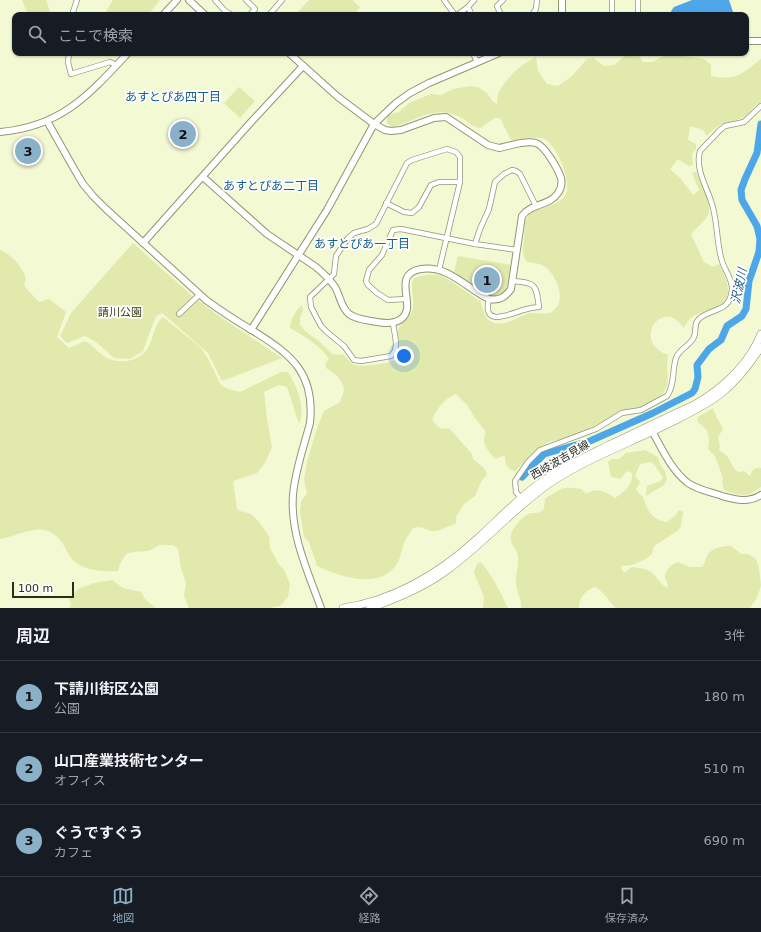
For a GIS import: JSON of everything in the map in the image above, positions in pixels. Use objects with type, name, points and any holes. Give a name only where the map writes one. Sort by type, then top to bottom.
[{"type":"main road","name":"西岐波吉見線","points":[[370,608],[384,605],[415,590],[445,572],[537,493],[558,478],[694,405],[724,384],[751,354],[761,334]]},
{"type":"main road","name":"西岐波吉見線","points":[[343,608],[366,603],[397,593],[427,577],[454,558],[520,498],[555,473],[651,428],[693,412],[723,392],[748,366],[761,347]]},
{"type":"street","points":[[73,12],[77,0]]},
{"type":"street","points":[[166,12],[177,0]]},
{"type":"street","points":[[189,0],[202,12]]},
{"type":"street","points":[[215,0],[228,12]]},
{"type":"street","points":[[246,0],[255,9],[252,12]]},
{"type":"street","points":[[445,0],[454,12]]},
{"type":"street","points":[[460,12],[468,7],[474,0]]},
{"type":"street","points":[[500,12],[498,6],[503,0]]},
{"type":"street","points":[[534,12],[536,9],[537,0]]},
{"type":"street","points":[[562,0],[562,12]]},
{"type":"street","points":[[612,0],[612,12]]},
{"type":"street","points":[[638,0],[638,12]]},
{"type":"street","points":[[271,12],[280,1]]},
{"type":"street","points":[[468,7],[470,12]]},
{"type":"street","points":[[749,41],[761,41]]},
{"type":"street","points":[[69,56],[68,62],[71,74],[110,62],[116,65]]},
{"type":"street","points":[[0,132],[22,129],[47,121],[84,98],[125,56]]},
{"type":"street","points":[[203,177],[267,234],[316,267],[335,287],[346,312],[356,318],[376,322],[393,323],[401,319],[405,315],[407,309],[406,282],[412,273],[421,269],[439,270],[451,275],[489,300],[504,298],[512,289],[522,216],[530,208],[554,198],[558,193],[561,183],[560,177],[542,146],[536,143],[528,142],[494,148],[446,117],[434,118],[401,130],[391,131],[374,124],[338,97],[292,56]]},
{"type":"street","points":[[474,56],[477,62]]},
{"type":"street","points":[[251,330],[339,190],[374,124],[396,102],[410,93],[492,56]]},
{"type":"street","points":[[143,243],[303,66]]},
{"type":"street","points":[[520,498],[516,492],[515,481],[528,462],[540,450],[596,429],[622,413],[641,410],[667,396],[672,383],[676,356],[693,339],[696,323],[700,318],[724,307],[729,302],[732,284],[721,261],[712,202],[703,181],[698,156],[700,151],[725,126],[744,122],[761,106]]},
{"type":"street","points":[[47,121],[83,184],[106,209],[200,294],[221,311],[288,355],[303,375],[311,404],[310,423],[296,476],[293,494],[294,524],[299,544],[321,608]]},
{"type":"street","points":[[393,323],[396,347],[393,355],[361,361],[354,360],[344,346],[321,326],[311,307],[310,297],[334,274],[336,256],[348,238],[354,233],[373,226],[407,163],[412,160],[442,151],[451,150],[456,152],[460,157],[460,182],[439,270]]},
{"type":"street","points":[[475,244],[489,209],[495,182],[504,174],[512,170],[520,174],[536,206]]},
{"type":"street","points":[[386,203],[404,212],[412,213],[419,207],[431,185],[439,182],[460,182]]},
{"type":"street","points":[[406,299],[388,300],[377,293],[368,285],[366,281],[369,270],[382,255],[393,230],[401,229],[475,244],[517,250]]},
{"type":"street","points":[[489,300],[487,305],[488,312],[495,317],[539,307],[537,293],[533,285],[526,282],[513,281]]},
{"type":"street","points":[[179,314],[200,294]]},
{"type":"street","points":[[651,428],[675,470],[687,482],[702,490],[737,500],[743,501],[754,499],[761,495]]},
{"type":"street","points":[[754,499],[761,504]]},
{"type":"green space","points":[[22,0],[46,0],[50,12],[28,12]]},
{"type":"green space","points":[[113,0],[160,0],[150,12],[106,12]]},
{"type":"green space","points":[[309,0],[352,0],[360,7],[356,12],[298,12]]},
{"type":"green space","points":[[624,56],[639,56],[643,62],[652,62],[663,56],[683,56],[704,59],[711,65],[711,76],[727,78],[739,75],[761,59],[761,102],[744,117],[722,124],[707,136],[703,130],[690,126],[688,140],[696,144],[696,149],[692,154],[693,165],[689,166],[678,159],[670,169],[681,179],[693,195],[699,190],[692,173],[696,172],[703,187],[709,205],[708,215],[691,234],[704,262],[713,267],[719,264],[727,282],[728,294],[726,300],[715,308],[701,312],[693,317],[684,328],[676,320],[668,317],[661,318],[655,323],[652,329],[651,337],[653,344],[661,352],[668,355],[668,382],[661,396],[641,408],[612,418],[579,433],[547,443],[534,452],[515,471],[510,469],[507,465],[505,455],[496,459],[490,453],[484,443],[484,436],[486,432],[467,405],[456,394],[448,399],[439,407],[432,419],[439,427],[443,429],[449,428],[472,454],[473,459],[484,468],[487,474],[481,482],[475,496],[464,504],[456,517],[456,523],[438,531],[416,527],[413,528],[405,541],[398,562],[391,571],[382,576],[372,579],[360,579],[338,574],[317,566],[309,542],[304,537],[300,512],[301,501],[307,494],[304,480],[307,462],[316,431],[324,411],[340,402],[344,389],[342,382],[338,377],[326,368],[325,364],[329,359],[321,349],[301,334],[290,328],[292,319],[300,307],[302,305],[303,311],[300,317],[300,325],[306,332],[319,341],[332,354],[344,355],[353,364],[363,366],[388,363],[397,359],[400,355],[401,351],[398,330],[412,312],[412,285],[414,278],[426,275],[439,275],[448,279],[480,301],[487,318],[492,322],[497,323],[507,322],[532,313],[551,313],[557,307],[560,298],[556,281],[550,271],[540,264],[527,262],[523,251],[527,218],[536,211],[560,201],[567,191],[566,178],[561,161],[552,146],[542,138],[511,140],[500,118],[495,118],[480,128],[458,116],[440,112],[432,113],[392,127],[387,123],[387,117],[391,114],[399,112],[409,103],[431,94],[441,95],[453,89],[470,86],[478,87],[487,93],[492,101],[497,104],[498,93],[510,76],[520,67],[536,57],[538,71],[547,84],[558,86],[571,77],[587,59],[593,58],[604,66],[614,65]]},
{"type":"green space","points":[[239,87],[255,101],[240,118],[224,103]]},
{"type":"green space","name":"請川公園","points":[[133,243],[191,295],[216,314],[282,358],[222,381],[208,353],[162,313],[156,316],[143,351],[130,359],[114,358],[96,342],[85,336],[67,343],[60,336],[71,313]]},
{"type":"green space","points":[[0,250],[8,254],[18,264],[25,276],[24,286],[39,302],[49,299],[66,312],[57,337],[69,348],[85,341],[107,358],[119,361],[132,360],[147,350],[156,326],[163,317],[200,347],[207,357],[221,385],[228,389],[240,392],[281,372],[288,372],[300,397],[302,411],[299,424],[287,387],[279,385],[264,392],[272,447],[265,463],[257,473],[233,481],[237,509],[251,514],[269,536],[270,548],[278,563],[284,570],[290,584],[288,597],[280,606],[269,608],[189,608],[184,595],[186,583],[181,568],[178,549],[173,545],[160,545],[148,551],[126,554],[118,571],[107,571],[89,569],[78,564],[70,556],[60,539],[45,530],[40,529],[29,531],[0,539]]},
{"type":"green space","points":[[458,256],[511,265],[510,282],[504,294],[497,296],[482,292],[454,272]]},
{"type":"green space","points":[[713,408],[723,429],[718,437],[720,446],[719,450],[727,456],[735,470],[739,472],[744,471],[750,476],[754,469],[761,468],[761,487],[750,494],[740,495],[724,490],[722,483],[723,478],[715,456],[708,449],[709,439],[707,430],[697,421],[698,417]]},
{"type":"green space","points":[[645,450],[658,457],[667,479],[664,485],[646,496],[647,486],[661,481],[663,477],[655,465],[651,462],[640,464],[635,476],[640,482],[636,489],[643,497],[651,514],[659,520],[667,522],[675,516],[679,510],[683,512],[681,526],[677,531],[654,546],[652,554],[646,559],[632,565],[620,566],[624,573],[632,567],[642,568],[653,574],[663,585],[668,588],[665,574],[673,564],[678,562],[689,567],[702,567],[711,551],[719,547],[731,546],[741,554],[748,554],[756,559],[759,568],[761,586],[756,599],[750,608],[616,608],[601,591],[595,587],[584,594],[580,600],[579,608],[521,608],[521,602],[516,584],[518,554],[511,540],[513,530],[518,522],[529,514],[538,513],[544,509],[545,499],[548,496],[565,488],[581,489],[586,494],[598,490],[615,498],[630,484],[632,473],[627,471],[620,479],[611,477],[608,462],[612,459],[619,459],[626,453]]},
{"type":"green space","points":[[481,562],[502,594],[508,608],[483,608],[484,596],[474,573],[477,564]]},
{"type":"green space","points":[[112,580],[123,588],[141,592],[145,599],[156,608],[70,608],[71,604],[69,599],[78,589],[94,583]]},
{"type":"water","points":[[692,0],[729,0],[733,12],[672,12],[674,7]]},
{"type":"waterway","name":"沢波川","points":[[522,477],[544,454],[590,441],[653,413],[692,393],[695,389],[698,377],[697,365],[709,349],[721,340],[727,326],[742,316],[746,309],[749,281],[759,252],[760,239],[757,226],[742,200],[741,190],[757,153],[761,124]]},
{"type":"place","name":"山口産業技術センター","points":[[183,134]]},
{"type":"place","name":"ぐうですぐう","points":[[28,151]]},
{"type":"place","name":"下請川街区公園","points":[[487,280]]},
{"type":"district","name":"あすとぴあ四丁目","points":[[173,97]]},
{"type":"district","name":"あすとぴあ二丁目","points":[[271,186]]},
{"type":"district","name":"あすとぴあ一丁目","points":[[362,244]]}]
